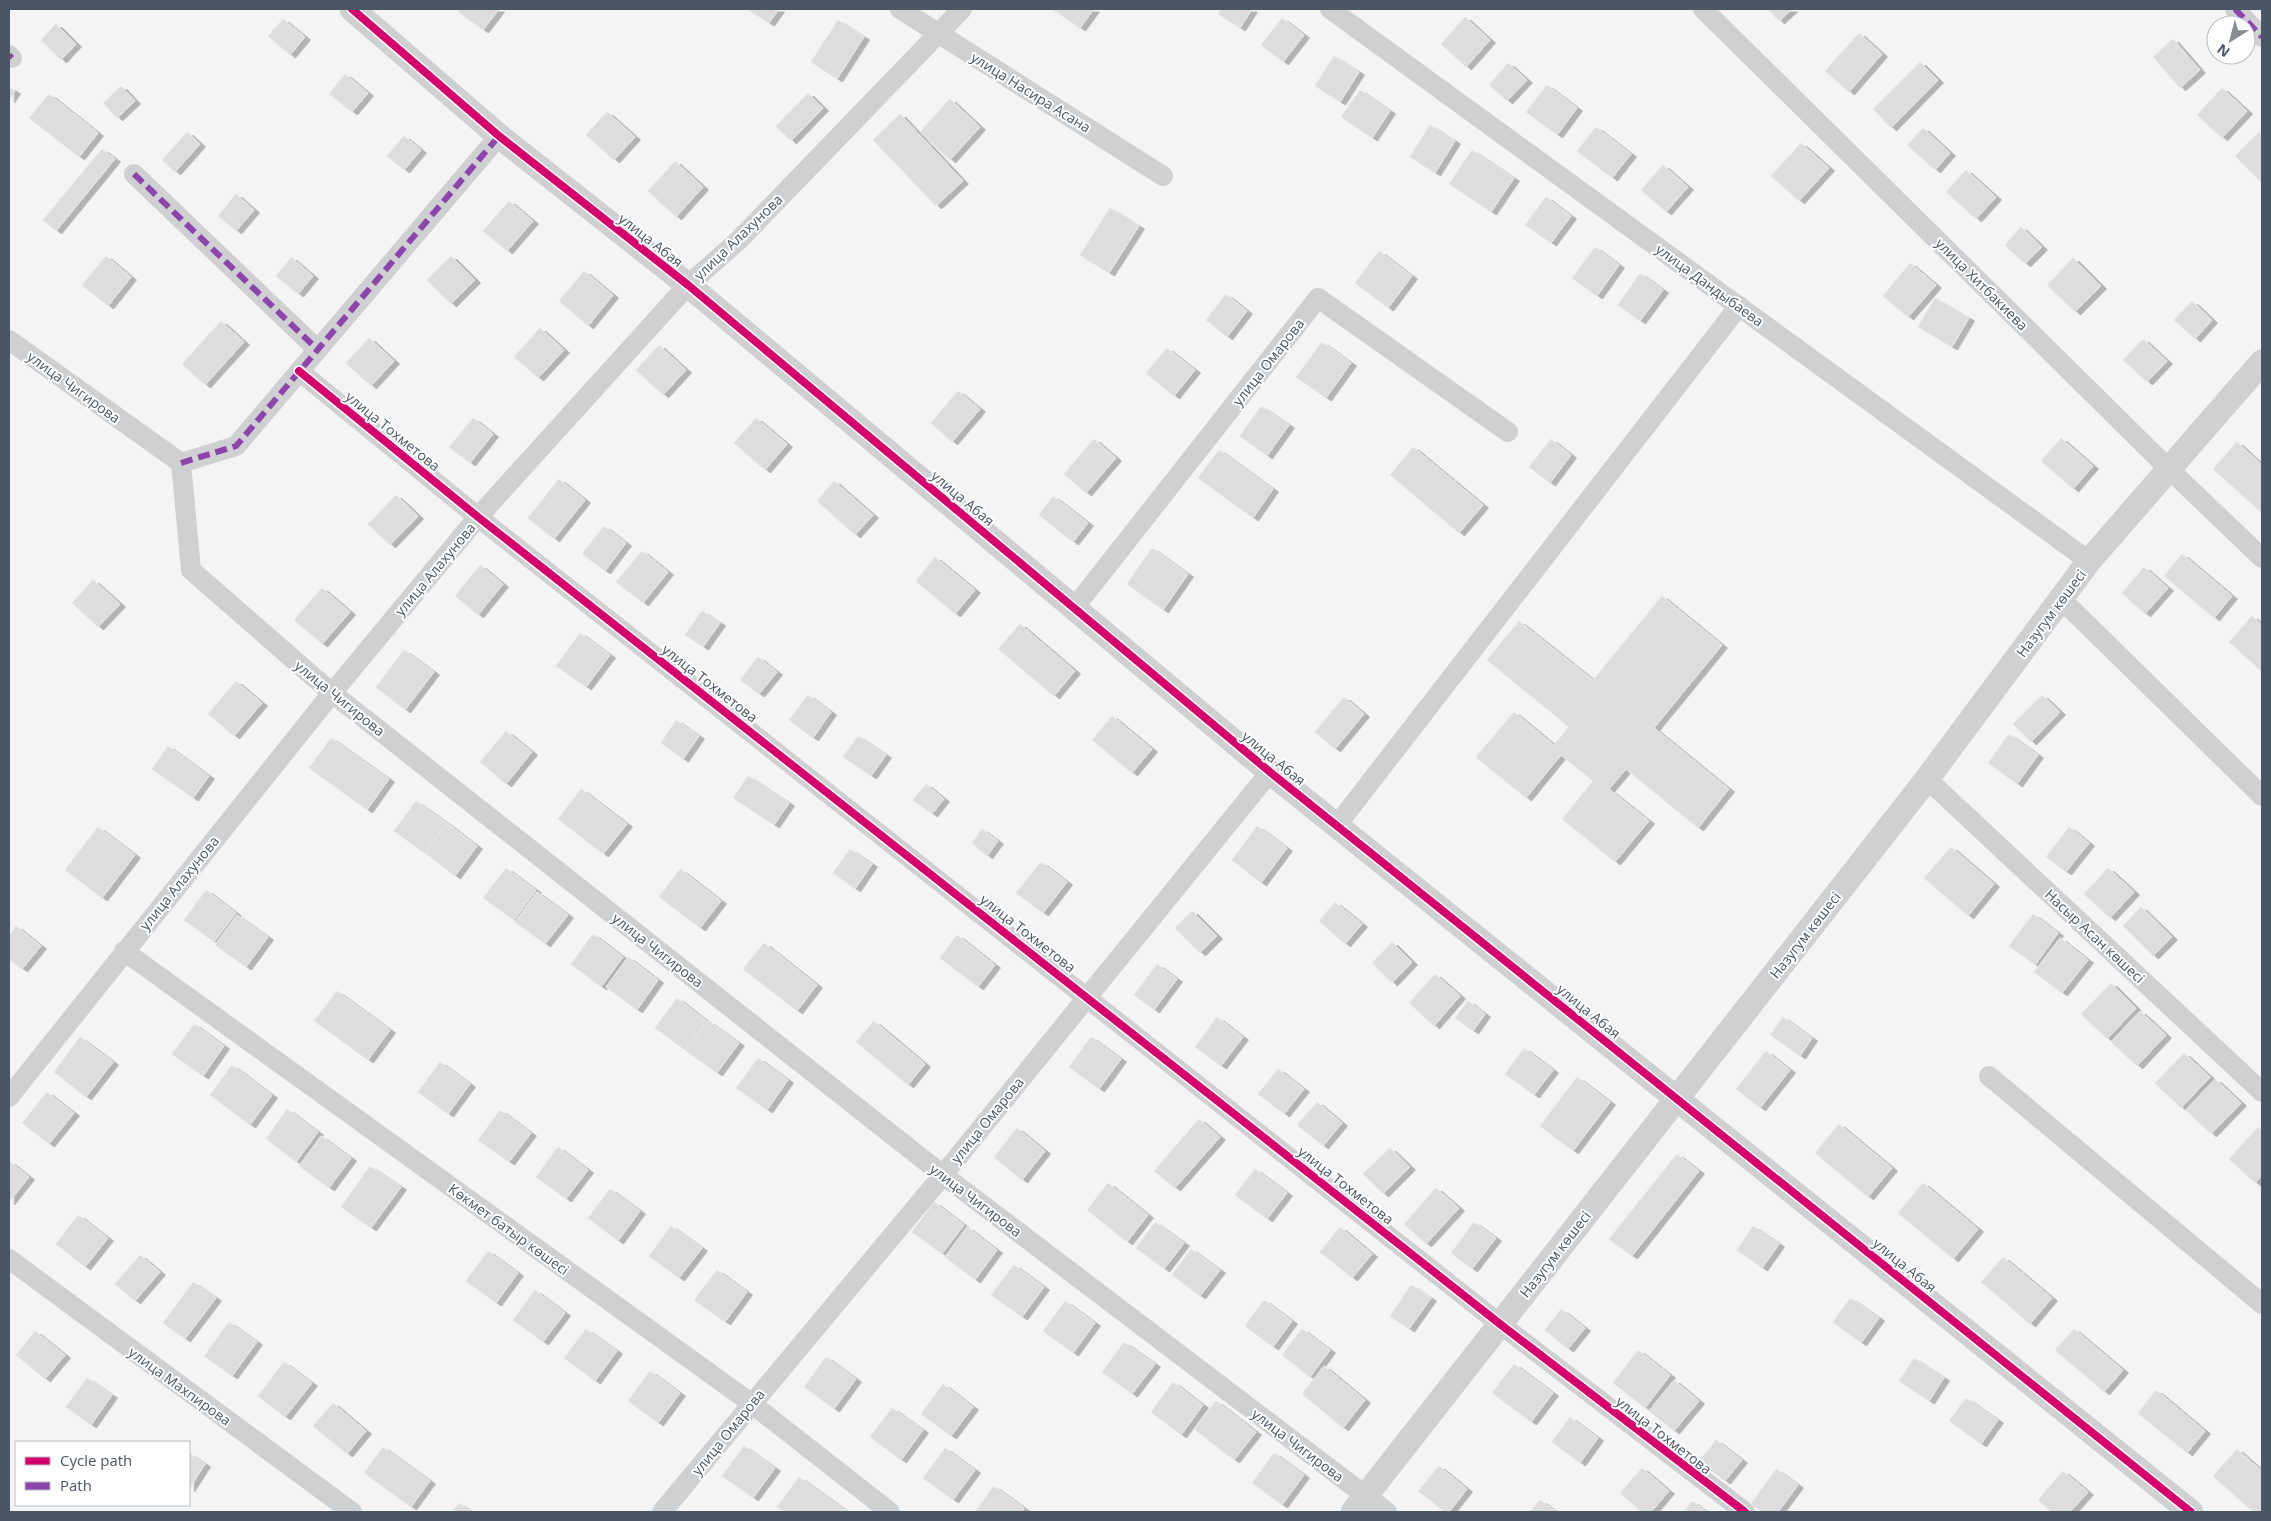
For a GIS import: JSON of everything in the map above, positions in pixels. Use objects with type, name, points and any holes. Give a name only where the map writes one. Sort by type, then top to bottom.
[{"type":"street","name":"улица Абая","points":[[352,9],[499,136],[688,285],[1270,772],[2191,1512]]},
{"type":"street","name":"улица Насира Асана","points":[[900,9],[1163,176]]},
{"type":"street","name":"улица Алахунова","points":[[9,1097],[332,693],[478,516],[688,285],[739,240],[936,33],[962,9]]},
{"type":"street","name":"улица Дандыбаева","points":[[1330,9],[2089,561]]},
{"type":"street","name":"улица Хитбакиева","points":[[1703,9],[2170,470],[2262,558]]},
{"type":"street","points":[[2235,9],[2262,37]]},
{"type":"street","points":[[181,463],[236,446],[499,136]]},
{"type":"street","points":[[134,174],[317,349]]},
{"type":"street","name":"улица Омарова","points":[[1074,608],[1318,298],[1508,432]]},
{"type":"street","points":[[1337,826],[1739,306]]},
{"type":"street","name":"улица Чигирова","points":[[9,340],[181,463],[191,570],[332,693],[1359,1504],[1387,1512]]},
{"type":"street","name":"Назугум көшесі","points":[[1359,1504],[1927,779],[2089,561],[2262,362]]},
{"type":"street","name":"улица Тохметова","points":[[298,371],[478,516],[1088,996],[1500,1324],[1745,1512]]},
{"type":"street","points":[[2061,599],[2262,796]]},
{"type":"street","name":"улица Омарова","points":[[662,1512],[943,1175],[1270,772]]},
{"type":"street","name":"Насыр Асан көшесі","points":[[1927,779],[2262,1092]]},
{"type":"street","name":"Көкмет батыр көшесі","points":[[124,951],[751,1403],[890,1512]]},
{"type":"street","points":[[1989,1076],[2262,1304]]},
{"type":"street","name":"улица Махпирова","points":[[9,1260],[352,1512]]},
{"type":"building","points":[[461,9],[499,9],[483,30],[458,12]]},
{"type":"building","points":[[747,9],[779,9],[769,23]]},
{"type":"building","points":[[1052,9],[1094,9],[1080,28]]},
{"type":"building","points":[[1221,9],[1252,9],[1240,28],[1218,14]]},
{"type":"building","points":[[1768,9],[1792,9],[1779,21]]},
{"type":"building","points":[[1465,17],[1490,40],[1466,67],[1441,44]]},
{"type":"building","points":[[1282,18],[1304,35],[1283,62],[1261,45]]},
{"type":"building","points":[[283,19],[305,37],[290,55],[268,36]]},
{"type":"building","points":[[838,20],[864,37],[837,79],[811,62]]},
{"type":"building","points":[[56,24],[76,44],[61,60],[41,40]]},
{"type":"building","points":[[1859,33],[1882,54],[1849,92],[1825,71]]},
{"type":"building","points":[[2173,39],[2200,70],[2180,88],[2153,57]]},
{"type":"building","points":[[1334,56],[1359,72],[1340,102],[1315,86]]},
{"type":"building","points":[[1920,62],[1938,80],[1891,128],[1873,109]]},
{"type":"building","points":[[1508,63],[1527,80],[1507,101],[1489,85]]},
{"type":"building","points":[[345,74],[368,93],[352,112],[329,94]]},
{"type":"building","points":[[1547,85],[1577,108],[1557,135],[1526,112]]},
{"type":"building","points":[[121,86],[135,101],[117,118],[103,103]]},
{"type":"building","points":[[9,87],[15,91],[9,100]]},
{"type":"building","points":[[2222,88],[2247,111],[2222,138],[2197,115]]},
{"type":"building","points":[[1360,90],[1390,111],[1372,138],[1341,117]]},
{"type":"building","points":[[808,93],[823,108],[791,141],[776,126]]},
{"type":"building","points":[[49,94],[98,133],[79,157],[29,118]]},
{"type":"building","points":[[950,99],[980,127],[950,160],[920,132]]},
{"type":"building","points":[[607,112],[635,137],[614,160],[586,135]]},
{"type":"building","points":[[900,114],[963,181],[936,206],[873,140]]},
{"type":"building","points":[[1430,125],[1455,141],[1435,173],[1410,157]]},
{"type":"building","points":[[1596,127],[1631,154],[1612,178],[1577,151]]},
{"type":"building","points":[[1923,128],[1950,153],[1935,170],[1907,145]]},
{"type":"building","points":[[187,132],[200,144],[175,172],[162,160]]},
{"type":"building","points":[[2259,132],[2262,135],[2262,183],[2235,156]]},
{"type":"building","points":[[404,136],[421,150],[404,170],[387,156]]},
{"type":"building","points":[[1801,143],[1829,168],[1799,201],[1771,176]]},
{"type":"building","points":[[102,149],[115,159],[56,231],[43,220]]},
{"type":"building","points":[[1472,150],[1514,178],[1491,212],[1449,184]]},
{"type":"building","points":[[675,161],[703,187],[676,217],[648,191]]},
{"type":"building","points":[[1663,165],[1688,187],[1666,212],[1641,190]]},
{"type":"building","points":[[1966,170],[1996,197],[1976,219],[1946,192]]},
{"type":"building","points":[[236,194],[254,210],[236,231],[218,216]]},
{"type":"building","points":[[1546,197],[1571,216],[1551,243],[1525,225]]},
{"type":"building","points":[[509,201],[533,221],[507,251],[483,231]]},
{"type":"building","points":[[1110,208],[1139,226],[1109,273],[1080,255]]},
{"type":"building","points":[[2021,227],[2042,247],[2025,264],[2005,245]]},
{"type":"building","points":[[1595,247],[1619,265],[1597,296],[1572,278]]},
{"type":"building","points":[[1379,251],[1412,276],[1388,308],[1355,283]]},
{"type":"building","points":[[106,256],[131,277],[108,306],[82,285]]},
{"type":"building","points":[[451,256],[475,280],[451,304],[427,280]]},
{"type":"building","points":[[291,257],[313,276],[298,294],[276,276]]},
{"type":"building","points":[[2073,258],[2101,286],[2075,312],[2047,285]]},
{"type":"building","points":[[1910,263],[1936,285],[1908,317],[1883,296]]},
{"type":"building","points":[[584,271],[613,295],[588,326],[559,301]]},
{"type":"building","points":[[1640,273],[1663,290],[1640,321],[1618,305]]},
{"type":"building","points":[[1226,294],[1247,311],[1227,337],[1206,320]]},
{"type":"building","points":[[1935,298],[1969,318],[1952,347],[1918,327]]},
{"type":"building","points":[[2192,301],[2212,320],[2195,339],[2174,320]]},
{"type":"building","points":[[221,321],[244,342],[205,385],[182,364]]},
{"type":"building","points":[[540,328],[564,350],[538,378],[514,357]]},
{"type":"building","points":[[369,338],[394,361],[371,386],[346,363]]},
{"type":"building","points":[[2143,339],[2167,361],[2147,382],[2123,360]]},
{"type":"building","points":[[1322,342],[1351,363],[1326,398],[1296,377]]},
{"type":"building","points":[[659,345],[686,370],[663,395],[636,370]]},
{"type":"building","points":[[1167,348],[1195,370],[1174,396],[1146,373]]},
{"type":"building","points":[[958,391],[980,409],[952,442],[931,423]]},
{"type":"building","points":[[1261,406],[1289,425],[1267,456],[1240,436]]},
{"type":"building","points":[[473,418],[493,434],[470,463],[449,447]]},
{"type":"building","points":[[756,418],[787,444],[765,470],[734,443]]},
{"type":"building","points":[[2061,438],[2093,466],[2073,489],[2041,461]]},
{"type":"building","points":[[1094,439],[1116,458],[1086,493],[1064,474]]},
{"type":"building","points":[[1551,439],[1571,455],[1550,483],[1529,467]]},
{"type":"building","points":[[2237,442],[2262,465],[2262,513],[2213,469]]},
{"type":"building","points":[[1413,447],[1483,505],[1459,533],[1390,475]]},
{"type":"building","points":[[1219,450],[1273,489],[1253,518],[1198,478]]},
{"type":"building","points":[[559,479],[585,500],[554,539],[528,518]]},
{"type":"building","points":[[834,481],[873,515],[855,535],[817,501]]},
{"type":"building","points":[[396,495],[418,516],[390,545],[368,524]]},
{"type":"building","points":[[1053,496],[1088,523],[1073,542],[1039,515]]},
{"type":"building","points":[[604,526],[626,543],[605,571],[582,554]]},
{"type":"building","points":[[1152,548],[1188,574],[1163,610],[1127,584]]},
{"type":"building","points":[[642,551],[668,572],[643,603],[616,582]]},
{"type":"building","points":[[2182,554],[2232,596],[2214,618],[2164,576]]},
{"type":"building","points":[[935,557],[975,590],[955,614],[916,581]]},
{"type":"building","points":[[480,565],[503,584],[478,615],[455,596]]},
{"type":"building","points":[[2144,567],[2168,588],[2145,614],[2122,593]]},
{"type":"building","points":[[93,580],[120,604],[98,627],[72,603]]},
{"type":"building","points":[[322,588],[350,612],[322,644],[294,620]]},
{"type":"building","points":[[1662,596],[1722,645],[1654,728],[1729,789],[1698,828],[1626,769],[1609,789],[1649,821],[1615,862],[1562,819],[1593,781],[1561,755],[1526,798],[1476,757],[1514,712],[1554,745],[1569,727],[1487,660],[1519,621],[1593,680]]},
{"type":"building","points":[[702,611],[720,623],[703,647],[685,635]]},
{"type":"building","points":[[2252,616],[2262,625],[2262,672],[2229,642]]},
{"type":"building","points":[[1020,624],[1075,671],[1054,696],[998,649]]},
{"type":"building","points":[[580,633],[610,655],[586,687],[556,666]]},
{"type":"building","points":[[404,650],[434,672],[405,710],[376,687]]},
{"type":"building","points":[[758,657],[777,672],[759,694],[740,680]]},
{"type":"building","points":[[236,681],[262,703],[234,736],[208,714]]},
{"type":"building","points":[[808,695],[831,712],[813,738],[789,720]]},
{"type":"building","points":[[2042,695],[2060,712],[2031,742],[2013,724]]},
{"type":"building","points":[[1344,697],[1364,714],[1335,749],[1315,732]]},
{"type":"building","points":[[1112,716],[1152,749],[1132,773],[1092,740]]},
{"type":"building","points":[[676,720],[699,736],[683,759],[661,743]]},
{"type":"building","points":[[506,731],[532,752],[506,784],[480,762]]},
{"type":"building","points":[[2009,734],[2038,755],[2017,784],[1988,763]]},
{"type":"building","points":[[858,736],[886,755],[871,776],[843,757]]},
{"type":"building","points":[[331,738],[389,779],[367,810],[309,768]]},
{"type":"building","points":[[168,746],[209,776],[193,798],[152,769]]},
{"type":"building","points":[[748,776],[789,803],[774,825],[733,798]]},
{"type":"building","points":[[926,784],[944,799],[932,814],[913,800]]},
{"type":"building","points":[[581,789],[627,824],[603,854],[558,819]]},
{"type":"building","points":[[416,801],[447,823],[424,853],[394,831]]},
{"type":"building","points":[[447,823],[477,846],[455,876],[425,853]]},
{"type":"building","points":[[1257,826],[1287,848],[1261,883],[1232,860]]},
{"type":"building","points":[[98,827],[135,855],[102,898],[65,870]]},
{"type":"building","points":[[2069,827],[2089,843],[2066,872],[2046,857]]},
{"type":"building","points":[[982,829],[998,841],[987,856],[972,843]]},
{"type":"building","points":[[1951,847],[1994,884],[1968,916],[1924,878]]},
{"type":"building","points":[[850,849],[872,864],[855,889],[833,873]]},
{"type":"building","points":[[1041,862],[1067,882],[1043,913],[1016,893]]},
{"type":"building","points":[[506,868],[536,890],[514,920],[483,898]]},
{"type":"building","points":[[2108,868],[2134,892],[2110,918],[2084,894]]},
{"type":"building","points":[[680,869],[721,901],[700,928],[659,897]]},
{"type":"building","points":[[206,890],[236,913],[214,942],[184,920]]},
{"type":"building","points":[[537,892],[568,915],[545,944],[515,922]]},
{"type":"building","points":[[1335,902],[1362,924],[1345,944],[1319,921]]},
{"type":"building","points":[[2141,907],[2172,937],[2153,956],[2123,926]]},
{"type":"building","points":[[1192,911],[1217,936],[1200,953],[1175,928]]},
{"type":"building","points":[[2033,914],[2058,933],[2035,965],[2009,946]]},
{"type":"building","points":[[237,915],[268,937],[246,967],[215,945]]},
{"type":"building","points":[[16,926],[41,946],[22,969],[9,959],[9,936]]},
{"type":"building","points":[[593,934],[623,957],[601,987],[571,964]]},
{"type":"building","points":[[957,935],[995,965],[978,987],[940,958]]},
{"type":"building","points":[[2060,938],[2088,960],[2062,993],[2034,972]]},
{"type":"building","points":[[1392,942],[1412,962],[1392,983],[1372,963]]},
{"type":"building","points":[[764,943],[817,985],[797,1011],[743,969]]},
{"type":"building","points":[[628,957],[658,980],[637,1010],[606,987]]},
{"type":"building","points":[[1157,964],[1177,979],[1154,1010],[1134,995]]},
{"type":"building","points":[[1435,974],[1460,996],[1434,1026],[1409,1003]]},
{"type":"building","points":[[2111,983],[2136,1008],[2107,1039],[2081,1014]]},
{"type":"building","points":[[337,991],[390,1030],[368,1060],[314,1021]]},
{"type":"building","points":[[677,998],[707,1021],[685,1050],[655,1028]]},
{"type":"building","points":[[1468,1001],[1485,1014],[1473,1031],[1455,1018]]},
{"type":"building","points":[[2140,1011],[2166,1035],[2137,1066],[2111,1042]]},
{"type":"building","points":[[1217,1017],[1243,1037],[1221,1066],[1195,1047]]},
{"type":"building","points":[[1783,1017],[1812,1038],[1800,1056],[1770,1035]]},
{"type":"building","points":[[708,1021],[739,1043],[717,1073],[686,1051]]},
{"type":"building","points":[[874,1021],[925,1064],[908,1085],[856,1042]]},
{"type":"building","points":[[194,1024],[224,1046],[203,1076],[172,1054]]},
{"type":"building","points":[[80,1037],[113,1062],[86,1097],[54,1072]]},
{"type":"building","points":[[1091,1037],[1121,1059],[1099,1089],[1069,1067]]},
{"type":"building","points":[[1524,1048],[1553,1070],[1534,1095],[1505,1074]]},
{"type":"building","points":[[1766,1051],[1790,1070],[1760,1108],[1736,1089]]},
{"type":"building","points":[[2184,1053],[2210,1077],[2181,1108],[2155,1083]]},
{"type":"building","points":[[758,1058],[788,1080],[767,1110],[736,1088]]},
{"type":"building","points":[[440,1062],[470,1084],[448,1114],[418,1092]]},
{"type":"building","points":[[232,1065],[272,1095],[250,1125],[210,1095]]},
{"type":"building","points":[[1278,1069],[1304,1089],[1284,1114],[1258,1094]]},
{"type":"building","points":[[1577,1077],[1610,1102],[1573,1151],[1540,1126]]},
{"type":"building","points":[[2215,1079],[2241,1103],[2211,1134],[2186,1110]]},
{"type":"building","points":[[47,1092],[74,1113],[49,1144],[22,1123]]},
{"type":"building","points":[[1317,1102],[1342,1123],[1323,1146],[1297,1125]]},
{"type":"building","points":[[287,1109],[318,1132],[296,1162],[266,1139]]},
{"type":"building","points":[[500,1110],[531,1133],[509,1162],[478,1140]]},
{"type":"building","points":[[1199,1119],[1220,1137],[1175,1188],[1154,1171]]},
{"type":"building","points":[[1839,1124],[1892,1168],[1868,1197],[1815,1153]]},
{"type":"building","points":[[2258,1127],[2262,1131],[2262,1175],[2255,1183],[2229,1159]]},
{"type":"building","points":[[1017,1128],[1045,1151],[1022,1180],[994,1157]]},
{"type":"building","points":[[321,1136],[351,1158],[329,1188],[299,1166]]},
{"type":"building","points":[[558,1147],[588,1170],[566,1199],[536,1177]]},
{"type":"building","points":[[1390,1148],[1410,1167],[1383,1194],[1363,1174]]},
{"type":"building","points":[[1677,1154],[1699,1171],[1632,1256],[1609,1239]]},
{"type":"building","points":[[9,1161],[29,1177],[9,1202]]},
{"type":"building","points":[[370,1166],[401,1187],[371,1228],[341,1207]]},
{"type":"building","points":[[1255,1169],[1287,1193],[1267,1219],[1235,1195]]},
{"type":"building","points":[[1108,1183],[1148,1215],[1127,1242],[1087,1210]]},
{"type":"building","points":[[1923,1183],[1978,1229],[1953,1259],[1898,1213]]},
{"type":"building","points":[[1436,1188],[1459,1208],[1426,1244],[1404,1224]]},
{"type":"building","points":[[610,1189],[640,1211],[618,1241],[588,1218]]},
{"type":"building","points":[[934,1202],[964,1225],[942,1254],[912,1232]]},
{"type":"building","points":[[78,1215],[108,1238],[85,1267],[56,1244]]},
{"type":"building","points":[[1155,1222],[1184,1243],[1164,1269],[1136,1248]]},
{"type":"building","points":[[1474,1222],[1496,1238],[1472,1269],[1451,1253]]},
{"type":"building","points":[[671,1226],[702,1248],[679,1278],[649,1256]]},
{"type":"building","points":[[1753,1226],[1779,1244],[1762,1268],[1737,1250]]},
{"type":"building","points":[[967,1227],[997,1250],[975,1280],[945,1257]]},
{"type":"building","points":[[1340,1227],[1372,1254],[1352,1278],[1320,1252]]},
{"type":"building","points":[[1191,1249],[1220,1270],[1200,1296],[1172,1275]]},
{"type":"building","points":[[488,1251],[518,1273],[496,1303],[466,1281]]},
{"type":"building","points":[[140,1255],[160,1272],[135,1301],[115,1284]]},
{"type":"building","points":[[2003,1257],[2052,1298],[2030,1324],[1981,1282]]},
{"type":"building","points":[[1014,1265],[1044,1287],[1022,1317],[991,1295]]},
{"type":"building","points":[[717,1270],[747,1292],[725,1322],[694,1300]]},
{"type":"building","points":[[193,1282],[216,1298],[185,1339],[163,1323]]},
{"type":"building","points":[[1411,1285],[1431,1298],[1409,1329],[1390,1316]]},
{"type":"building","points":[[535,1290],[565,1313],[543,1342],[513,1320]]},
{"type":"building","points":[[1850,1298],[1879,1318],[1861,1343],[1833,1322]]},
{"type":"building","points":[[1264,1300],[1292,1321],[1273,1347],[1245,1326]]},
{"type":"building","points":[[1065,1301],[1095,1323],[1073,1353],[1043,1331]]},
{"type":"building","points":[[1561,1309],[1585,1328],[1568,1349],[1545,1330]]},
{"type":"building","points":[[229,1322],[257,1342],[232,1376],[204,1356]]},
{"type":"building","points":[[586,1329],[617,1351],[595,1381],[564,1358]]},
{"type":"building","points":[[1302,1329],[1330,1350],[1310,1377],[1282,1355]]},
{"type":"building","points":[[2074,1329],[2123,1370],[2104,1392],[2055,1350]]},
{"type":"building","points":[[35,1331],[65,1355],[45,1379],[16,1355]]},
{"type":"building","points":[[1124,1342],[1155,1364],[1132,1394],[1102,1372]]},
{"type":"building","points":[[1638,1350],[1670,1375],[1645,1408],[1613,1383]]},
{"type":"building","points":[[826,1357],[856,1379],[834,1409],[804,1387]]},
{"type":"building","points":[[1914,1358],[1944,1378],[1929,1401],[1899,1381]]},
{"type":"building","points":[[284,1362],[312,1383],[285,1417],[258,1396]]},
{"type":"building","points":[[1514,1364],[1553,1393],[1531,1422],[1492,1393]]},
{"type":"building","points":[[1324,1366],[1365,1400],[1343,1428],[1302,1394]]},
{"type":"building","points":[[650,1371],[680,1393],[658,1423],[628,1401]]},
{"type":"building","points":[[87,1378],[112,1395],[91,1425],[66,1407]]},
{"type":"building","points":[[1674,1380],[1699,1401],[1674,1431],[1649,1411]]},
{"type":"building","points":[[1173,1382],[1203,1405],[1181,1435],[1151,1412]]},
{"type":"building","points":[[943,1384],[973,1407],[951,1436],[921,1414]]},
{"type":"building","points":[[2156,1390],[2205,1431],[2187,1453],[2138,1413]]},
{"type":"building","points":[[1966,1398],[1998,1420],[1981,1444],[1949,1421]]},
{"type":"building","points":[[1216,1401],[1256,1432],[1234,1460],[1194,1429]]},
{"type":"building","points":[[333,1403],[366,1431],[347,1454],[313,1426]]},
{"type":"building","points":[[892,1408],[923,1430],[901,1460],[870,1437]]},
{"type":"building","points":[[1570,1417],[1598,1438],[1580,1463],[1552,1442]]},
{"type":"building","points":[[1716,1440],[1742,1460],[1725,1481],[1699,1461]]},
{"type":"building","points":[[744,1446],[775,1468],[753,1498],[722,1476]]},
{"type":"building","points":[[383,1447],[430,1481],[411,1507],[364,1473]]},
{"type":"building","points":[[945,1448],[975,1470],[953,1500],[923,1478]]},
{"type":"building","points":[[2237,1449],[2262,1471],[2262,1512],[2253,1512],[2213,1476]]},
{"type":"building","points":[[1274,1453],[1304,1475],[1282,1505],[1252,1483]]},
{"type":"building","points":[[190,1454],[205,1464],[190,1487]]},
{"type":"building","points":[[1439,1466],[1467,1489],[1449,1512],[1445,1512],[1418,1491]]},
{"type":"building","points":[[1642,1468],[1669,1491],[1651,1512],[1642,1512],[1620,1493]]},
{"type":"building","points":[[1776,1469],[1798,1485],[1778,1512],[1762,1512],[1751,1504]]},
{"type":"building","points":[[2063,1471],[2088,1492],[2070,1512],[2052,1512],[2038,1500]]},
{"type":"building","points":[[799,1477],[848,1512],[784,1512],[777,1507]]},
{"type":"building","points":[[994,1486],[1024,1508],[1022,1512],[975,1512]]},
{"type":"building","points":[[1540,1500],[1556,1512],[1530,1512]]},
{"type":"building","points":[[1692,1501],[1707,1512],[1684,1512]]},
{"type":"building","points":[[459,1503],[472,1512],[452,1512]]},
{"type":"marked path","points":[[2235,9],[2262,37]]},
{"type":"marked path","points":[[9,55],[12,58]]},
{"type":"marked path","points":[[181,463],[236,446],[499,136]]},
{"type":"marked path","points":[[134,174],[317,349]]},
{"type":"cycle path","points":[[352,9],[499,136],[688,285],[1270,772],[2191,1512]]},
{"type":"cycle path","points":[[299,371],[478,517],[1500,1324],[1745,1512]]}]
